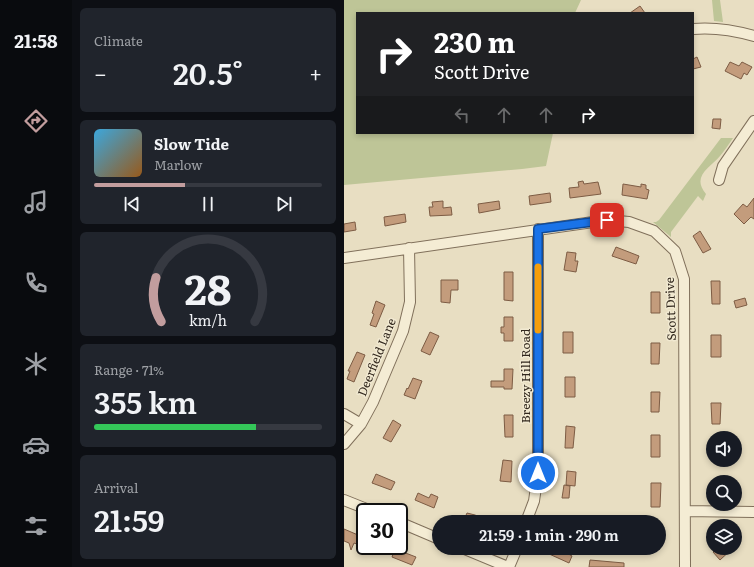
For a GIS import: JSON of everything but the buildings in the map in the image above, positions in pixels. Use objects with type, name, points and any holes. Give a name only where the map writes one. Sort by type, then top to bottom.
[{"type":"street","points":[[694,29],[712,28],[754,36]]},
{"type":"street","points":[[718,180],[723,166],[754,121]]},
{"type":"street","name":"Scott Drive","points":[[344,258],[607,220],[628,222],[654,231],[675,251],[684,279],[685,567]]},
{"type":"street","name":"Breezy Hill Road","points":[[529,515],[534,501],[538,473],[538,229]]},
{"type":"street","name":"Deerfield Lane","points":[[344,444],[361,424],[373,402],[403,331],[410,302],[408,248]]},
{"type":"street","points":[[344,414],[361,424]]},
{"type":"street","points":[[344,500],[356,505]]},
{"type":"street","points":[[685,511],[754,512]]},
{"type":"street","points":[[408,526],[432,536]]},
{"type":"street","points":[[479,555],[509,567],[514,555]]},
{"type":"green space","points":[[344,0],[581,0],[575,12],[356,12],[356,134],[553,134],[546,166],[344,185]]},
{"type":"green space","points":[[712,0],[720,0],[723,22],[714,21]]},
{"type":"green space","points":[[721,138],[733,138],[722,154],[701,177],[700,182],[706,194],[703,201],[698,196],[671,232],[671,237],[653,222],[659,220]]},
{"type":"slow traffic","points":[[538,267],[538,330]]},
{"type":"route","points":[[538,473],[538,229],[607,220]]}]
